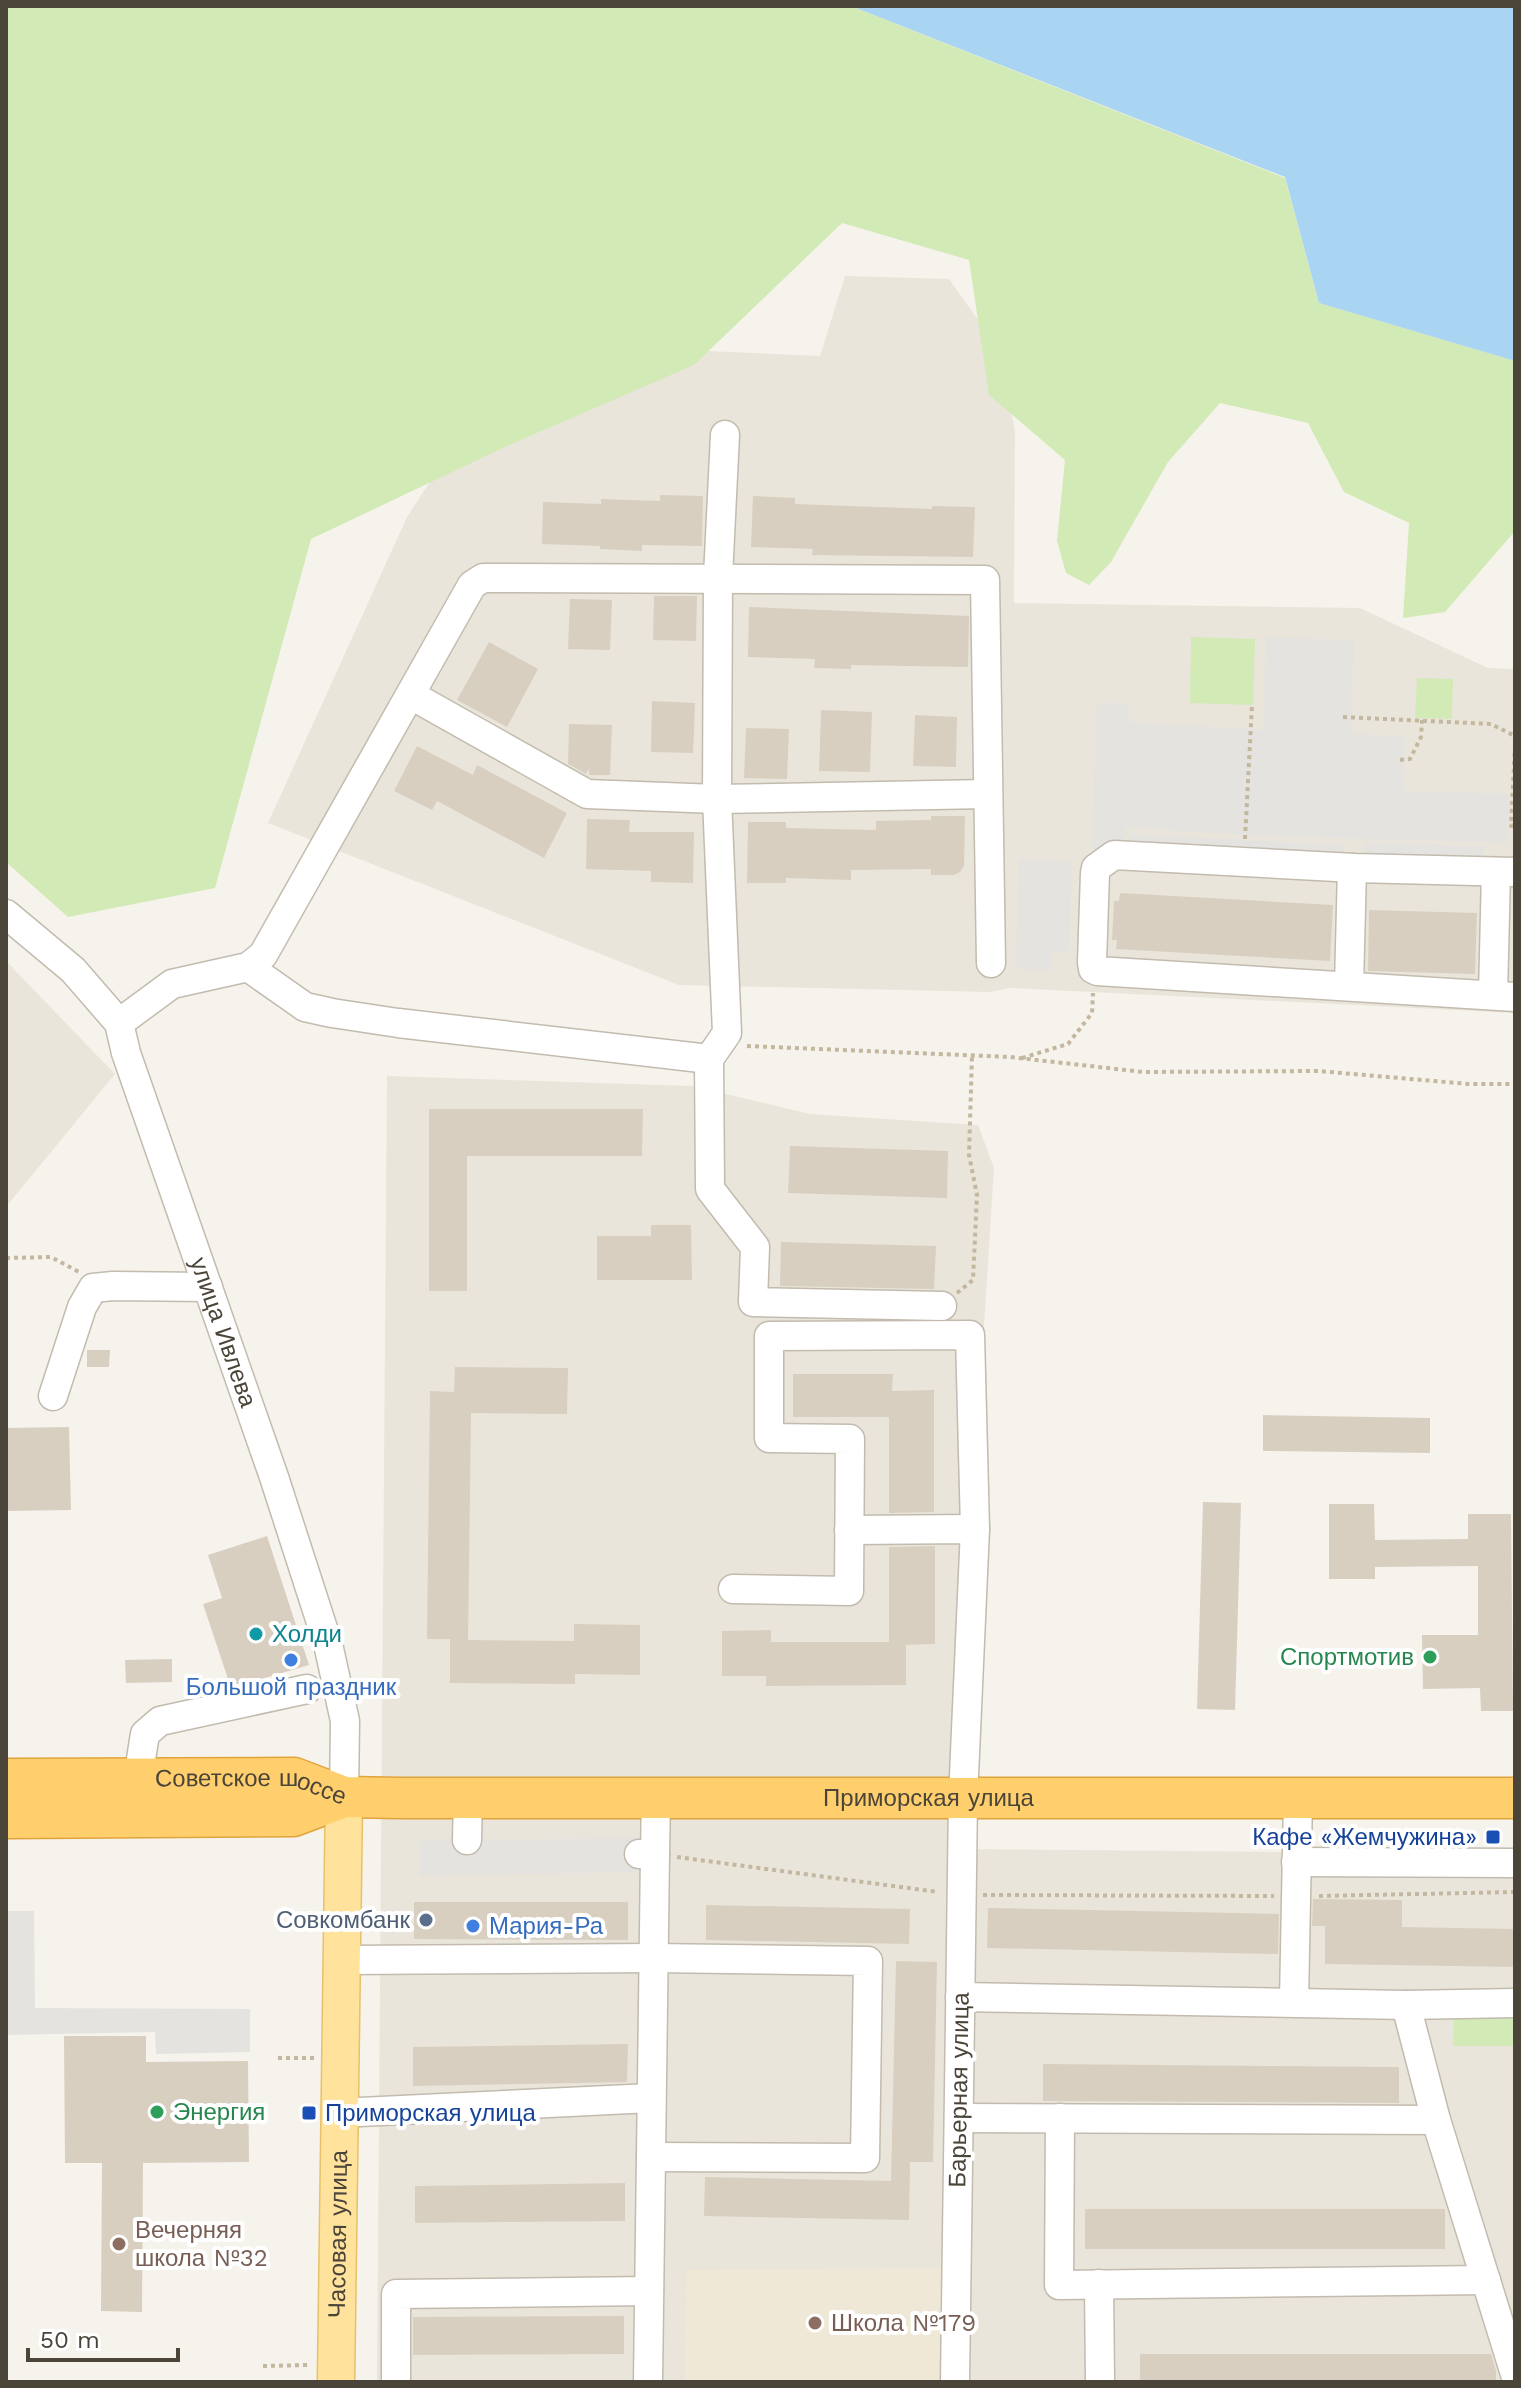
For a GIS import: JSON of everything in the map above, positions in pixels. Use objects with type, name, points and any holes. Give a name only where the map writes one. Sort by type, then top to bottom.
[{"type":"highway","name":"Советское шоссе","points":[[6,1779],[294,1778],[344,1797]]},
{"type":"highway","name":"Советское шоссе","points":[[6,1818],[293,1816],[344,1797]]},
{"type":"highway","name":"Приморская улица","points":[[344,1797],[1515,1798]]},
{"type":"main road","name":"Часовая улица","points":[[323,2374],[339,2113],[344,1797]]},
{"type":"street","points":[[725,435],[718,577],[717,799],[727,1033],[714,1052],[710,1189],[755,1247],[753,1302],[942,1306]]},
{"type":"street","points":[[119,1023],[172,984],[248,967],[263,955],[472,585],[483,578],[985,580],[991,963]]},
{"type":"street","points":[[411,695],[587,794],[717,799],[987,794]]},
{"type":"street","points":[[1114,855],[1244,862],[1506,872],[1504,996],[1093,969],[1095,873],[1099,864],[1114,855]]},
{"type":"street","points":[[1349,986],[1352,868]]},
{"type":"street","name":"улица Ивлева","points":[[6,914],[73,970],[119,1023],[126,1053],[274,1477],[328,1644],[345,1721],[344,1797]]},
{"type":"street","points":[[248,967],[305,1007],[332,1013],[398,1023],[714,1052]]},
{"type":"street","points":[[53,1396],[82,1307],[93,1288],[208,1287]]},
{"type":"street","name":"Барьерная улица","points":[[849,1530],[850,1439],[769,1438],[769,1336],[970,1335],[975,1529],[963,1798],[955,2382]]},
{"type":"street","points":[[733,1589],[849,1591],[849,1530],[975,1529]]},
{"type":"street","points":[[138,1778],[145,1734],[160,1721],[307,1689]]},
{"type":"street","points":[[467,1840],[468,1797]]},
{"type":"street","points":[[648,2382],[653,1958],[647,1854],[656,1797]]},
{"type":"street","points":[[1294,2001],[1298,1798]]},
{"type":"street","points":[[1296,1862],[1515,1863]]},
{"type":"street","points":[[342,1960],[653,1958],[868,1961],[865,2158],[651,2157]]},
{"type":"street","points":[[960,1997],[1406,2005],[1515,2003]]},
{"type":"street","points":[[1406,2005],[1436,2120],[1515,2374]]},
{"type":"street","points":[[339,2113],[651,2098]]},
{"type":"street","points":[[959,2118],[1436,2120]]},
{"type":"street","points":[[1060,2118],[1059,2285],[1486,2280]]},
{"type":"street","points":[[1099,2284],[1100,2382]]},
{"type":"street","points":[[396,2382],[396,2294],[649,2291]]},
{"type":"path","points":[[1244,862],[1252,705]]},
{"type":"path","points":[[1343,717],[1491,724],[1515,736]]},
{"type":"path","points":[[1400,760],[1410,759],[1421,737],[1422,720]]},
{"type":"path","points":[[1515,745],[1511,826],[1515,825]]},
{"type":"path","points":[[1501,818],[1511,818]]},
{"type":"path","points":[[1020,1058],[1068,1044],[1092,1013],[1093,999]]},
{"type":"path","points":[[714,1052],[972,1055],[1143,1072],[1318,1071],[1469,1084],[1515,1084]]},
{"type":"path","points":[[942,1306],[973,1280],[977,1195],[969,1155],[972,1055]]},
{"type":"path","points":[[6,1258],[51,1257],[84,1274],[93,1288]]},
{"type":"path","points":[[647,1854],[962,1895],[1295,1896],[1515,1892]]},
{"type":"path","points":[[278,2058],[313,2058]]},
{"type":"path","points":[[263,2366],[299,2365],[323,2374]]},
{"type":"shaded area","points":[[845,276],[949,279],[998,348],[1015,431],[1014,603],[1360,608],[1488,668],[1515,669],[1515,1013],[1011,988],[989,992],[679,985],[268,823],[407,517],[521,343],[820,356]]},
{"type":"shaded area","points":[[1266,637],[1354,640],[1351,734],[1405,736],[1404,791],[1509,794],[1508,843],[1260,836],[1126,827],[1125,851],[1092,850],[1097,703],[1129,703],[1129,722],[1263,730]]},
{"type":"shaded area","points":[[1129,834],[1345,845],[1344,862],[1128,851]]},
{"type":"shaded area","points":[[1364,842],[1484,846],[1484,861],[1364,858]]},
{"type":"shaded area","points":[[1019,860],[1072,861],[1069,953],[1052,952],[1051,971],[1016,969]]},
{"type":"shaded area","points":[[6,961],[115,1074],[6,1207]]},
{"type":"shaded area","points":[[387,1076],[692,1086],[810,1114],[978,1125],[994,1168],[983,1342],[970,1849],[1515,1854],[1515,2382],[377,2382]]},
{"type":"shaded area","points":[[639,1838],[638,1872],[419,1876],[419,1841]]},
{"type":"shaded area","points":[[6,1911],[34,1911],[35,2008],[250,2009],[250,2052],[156,2054],[155,2032],[6,2035]]},
{"type":"shaded area","name":"Школа №179","points":[[944,2268],[943,2382],[685,2382],[686,2270]]},
{"type":"green space","points":[[6,6],[851,6],[1285,178],[1319,303],[1515,361],[1515,531],[1445,612],[1403,618],[1409,523],[1344,492],[1308,423],[1220,403],[1168,462],[1111,562],[1089,585],[1066,573],[1057,541],[1065,460],[989,395],[969,260],[842,223],[694,365],[507,446],[311,539],[215,888],[68,917],[6,862]]},
{"type":"green space","points":[[1191,637],[1255,639],[1253,705],[1190,703]]},
{"type":"green space","points":[[1417,678],[1453,679],[1452,719],[1415,718]]},
{"type":"green space","points":[[1454,2014],[1514,2015],[1514,2046],[1453,2046]]},
{"type":"water","points":[[851,6],[1515,6],[1515,361],[1319,303],[1285,177]]},
{"type":"building","points":[[660,495],[703,496],[702,546],[642,545],[642,551],[542,544],[543,502],[601,504],[601,499],[660,501]]},
{"type":"building","points":[[753,496],[795,498],[795,504],[932,509],[932,506],[975,507],[973,557],[812,555],[813,549],[751,547]]},
{"type":"building","points":[[654,596],[697,596],[696,641],[653,640]]},
{"type":"building","points":[[570,599],[612,600],[610,650],[568,649]]},
{"type":"building","points":[[749,607],[969,616],[968,667],[851,665],[851,669],[814,668],[815,659],[748,657]]},
{"type":"building","points":[[489,642],[538,669],[507,727],[457,700]]},
{"type":"building","points":[[652,701],[695,703],[693,753],[651,752]]},
{"type":"building","points":[[821,710],[872,712],[870,772],[819,771]]},
{"type":"building","points":[[915,715],[957,717],[956,767],[913,766]]},
{"type":"building","points":[[569,724],[612,725],[610,775],[589,775],[589,768],[586,774],[568,764]]},
{"type":"building","points":[[746,728],[789,729],[787,779],[744,778]]},
{"type":"building","points":[[417,746],[473,775],[477,765],[567,813],[544,858],[437,801],[432,810],[394,791]]},
{"type":"building","points":[[931,816],[965,816],[964,866],[954,875],[931,875],[931,869],[851,870],[851,880],[786,878],[786,883],[747,883],[748,822],[786,822],[786,828],[876,830],[876,821],[931,820]]},
{"type":"building","points":[[587,819],[630,820],[629,832],[694,832],[693,883],[651,882],[651,871],[586,869]]},
{"type":"building","points":[[1120,893],[1333,905],[1330,961],[1116,949],[1117,940],[1112,940],[1114,901],[1119,901]]},
{"type":"building","points":[[1369,910],[1477,913],[1475,974],[1368,971]]},
{"type":"building","points":[[429,1109],[643,1109],[642,1156],[467,1156],[467,1291],[429,1291]]},
{"type":"building","points":[[790,1146],[948,1151],[947,1198],[788,1193]]},
{"type":"building","points":[[651,1225],[691,1225],[692,1280],[597,1280],[597,1236],[651,1236]]},
{"type":"building","points":[[781,1242],[936,1246],[934,1289],[780,1286]]},
{"type":"building","points":[[87,1350],[110,1350],[109,1367],[87,1367]]},
{"type":"building","points":[[455,1367],[568,1368],[567,1414],[471,1413],[468,1640],[574,1641],[574,1624],[640,1625],[640,1675],[575,1674],[575,1684],[450,1683],[450,1639],[427,1639],[430,1391],[454,1392]]},
{"type":"building","points":[[793,1374],[893,1374],[892,1391],[934,1390],[934,1512],[889,1513],[889,1417],[793,1417]]},
{"type":"building","points":[[1263,1415],[1430,1418],[1430,1453],[1263,1451]]},
{"type":"building","points":[[69,1427],[71,1510],[6,1511],[6,1428]]},
{"type":"building","points":[[1203,1502],[1241,1503],[1235,1710],[1197,1709]]},
{"type":"building","points":[[1329,1504],[1374,1504],[1375,1540],[1468,1539],[1468,1514],[1511,1514],[1513,1711],[1481,1711],[1480,1688],[1423,1689],[1422,1635],[1478,1635],[1478,1566],[1375,1567],[1375,1579],[1329,1579]]},
{"type":"building","name":"Холди","points":[[267,1536],[309,1665],[231,1688],[203,1604],[222,1598],[208,1555]]},
{"type":"building","points":[[935,1546],[935,1644],[906,1645],[906,1685],[766,1686],[766,1676],[722,1676],[722,1631],[771,1630],[771,1642],[889,1642],[889,1547]]},
{"type":"building","points":[[172,1659],[172,1682],[126,1683],[125,1660]]},
{"type":"building","points":[[1313,1899],[1402,1900],[1402,1927],[1515,1929],[1515,1967],[1325,1964],[1325,1926],[1312,1926]]},
{"type":"building","points":[[414,1902],[628,1902],[628,1940],[414,1939]]},
{"type":"building","points":[[706,1905],[910,1909],[909,1944],[706,1940]]},
{"type":"building","points":[[988,1908],[1279,1914],[1278,1954],[987,1948]]},
{"type":"building","points":[[896,1961],[937,1962],[933,2162],[910,2162],[909,2220],[704,2216],[705,2177],[891,2181]]},
{"type":"building","name":"Энергия","points":[[64,2036],[146,2036],[146,2062],[248,2061],[249,2162],[143,2163],[142,2312],[101,2311],[102,2163],[65,2163]]},
{"type":"building","points":[[628,2044],[627,2082],[413,2086],[413,2047]]},
{"type":"building","points":[[1043,2064],[1399,2067],[1399,2103],[1043,2101]]},
{"type":"building","points":[[625,2183],[625,2221],[415,2223],[415,2186]]},
{"type":"building","points":[[1085,2209],[1445,2209],[1445,2249],[1085,2249]]},
{"type":"building","points":[[624,2316],[624,2354],[413,2355],[413,2317]]},
{"type":"building","points":[[1140,2354],[1491,2354],[1496,2382],[1140,2382]]},
{"type":"place","name":"Холди","points":[[256,1634]]},
{"type":"place","name":"Спортмотив","points":[[1430,1657]]},
{"type":"place","name":"Большой праздник","points":[[291,1660]]},
{"type":"place","name":"Кафе «Жемчужина»","points":[[1493,1837]]},
{"type":"place","name":"Совкомбанк","points":[[426,1920]]},
{"type":"place","name":"Мария-Ра","points":[[473,1926]]},
{"type":"place","name":"Энергия","points":[[157,2112]]},
{"type":"place","name":"Приморская улица","points":[[309,2113]]},
{"type":"place","name":"Вечерняя школа №32","points":[[119,2244]]},
{"type":"place","name":"Школа №179","points":[[815,2323]]}]
